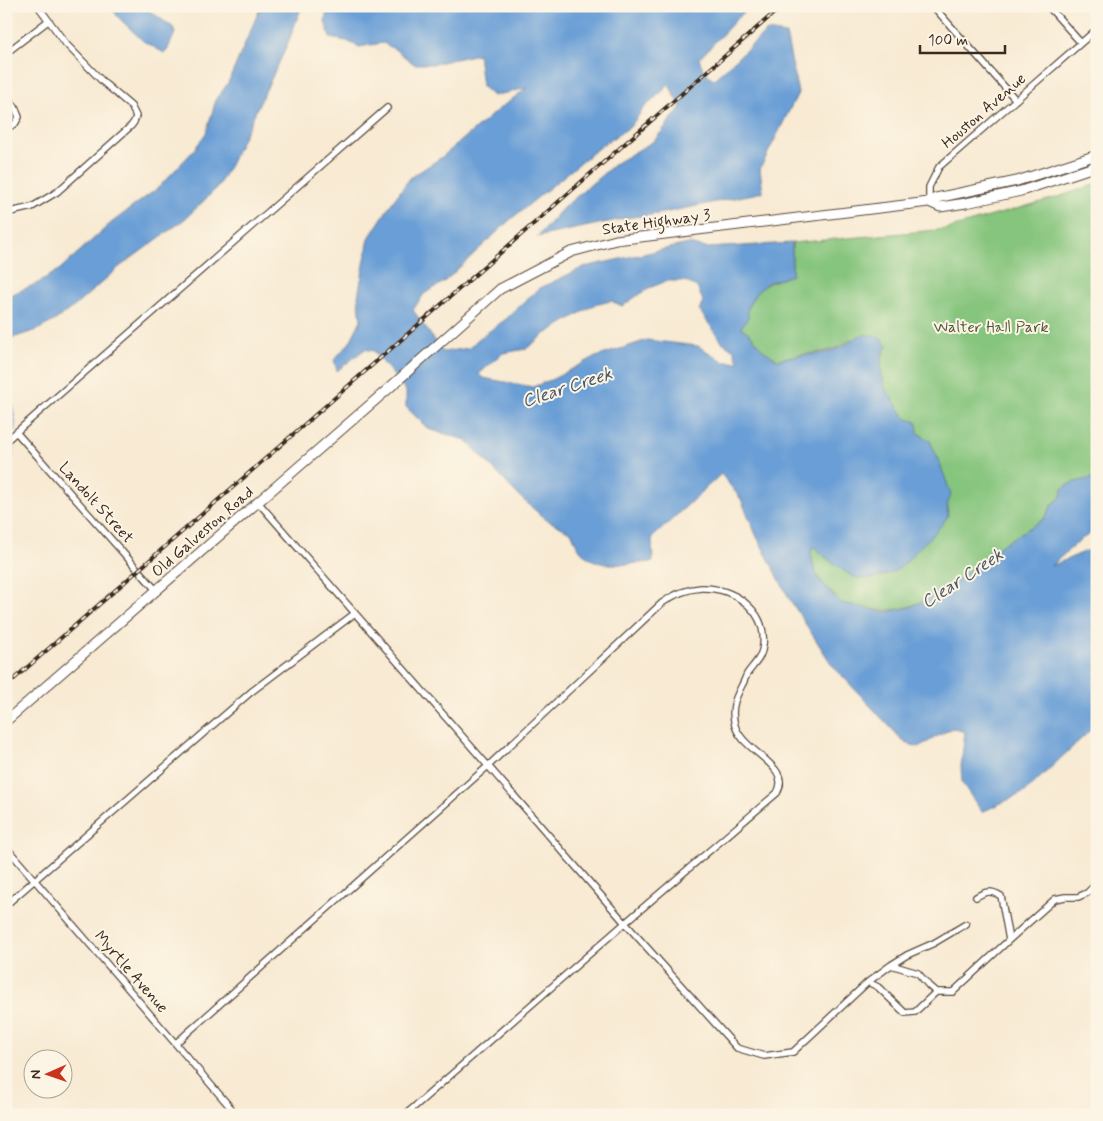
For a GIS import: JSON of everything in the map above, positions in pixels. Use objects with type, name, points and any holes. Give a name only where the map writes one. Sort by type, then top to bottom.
[{"type":"main road","name":"State Highway 3","points":[[417,363],[500,289],[571,252],[616,240],[929,202],[936,198],[1017,180],[1097,155]]},
{"type":"main road","name":"State Highway 3","points":[[929,202],[940,207],[966,203],[1021,191],[1097,166]]},
{"type":"main road","name":"Old Galveston Road","points":[[6,721],[417,363]]},
{"type":"street","points":[[6,212],[32,207],[57,192],[131,126],[136,116],[131,106],[104,83],[66,44],[38,6]]},
{"type":"street","points":[[933,6],[1016,100]]},
{"type":"street","points":[[1048,6],[1081,43]]},
{"type":"street","points":[[6,53],[48,21]]},
{"type":"street","name":"Houston Avenue","points":[[929,202],[929,186],[939,167],[1097,29]]},
{"type":"street","points":[[6,96],[16,107],[19,117],[15,124],[6,128]]},
{"type":"street","points":[[6,441],[387,108]]},
{"type":"street","name":"Landolt Street","points":[[16,432],[156,590]]},
{"type":"street","points":[[258,502],[625,923],[737,1048],[764,1056],[793,1052],[868,982],[907,955],[934,943],[966,924]]},
{"type":"street","points":[[176,1043],[488,766],[669,598],[690,590],[713,589],[734,596],[753,609],[762,626],[763,646],[759,660],[747,675],[736,696],[733,707],[733,719],[743,741],[778,771],[781,780],[779,789],[774,797],[625,923],[404,1115]]},
{"type":"street","points":[[6,905],[251,692],[354,614]]},
{"type":"street","name":"Myrtle Avenue","points":[[6,847],[237,1115]]},
{"type":"street","points":[[891,965],[918,973],[936,992],[953,992],[1055,899],[1078,897],[1087,893],[1097,884]]},
{"type":"street","points":[[976,897],[986,891],[994,892],[1001,896],[1009,940]]},
{"type":"street","points":[[868,982],[878,987],[905,1013],[915,1012],[936,992]]},
{"type":"green space","name":"Walter Hall Park","points":[[1097,184],[1097,477],[1067,492],[1052,505],[1047,515],[1040,521],[1003,545],[939,593],[922,602],[904,608],[885,610],[852,607],[840,602],[821,581],[814,570],[811,558],[813,546],[850,575],[901,567],[916,550],[947,506],[950,494],[930,441],[918,433],[905,418],[885,388],[881,371],[881,358],[887,345],[850,340],[841,346],[823,352],[796,355],[778,360],[762,350],[752,336],[741,327],[747,318],[752,299],[766,285],[792,275],[792,243],[947,229]]},
{"type":"water","points":[[110,6],[143,6],[174,28],[175,33],[167,51],[164,53],[143,41],[118,17]]},
{"type":"water","points":[[261,6],[302,6],[286,48],[217,188],[185,219],[118,268],[76,305],[54,321],[37,330],[6,340],[6,297],[40,282],[60,269],[111,223],[158,188],[194,150],[206,133],[216,100],[228,83]]},
{"type":"water","name":"Clear Creek","points":[[328,6],[749,6],[699,59],[703,69],[713,80],[767,31],[786,34],[798,93],[760,169],[763,192],[537,237],[563,208],[616,163],[654,141],[681,107],[669,85],[644,108],[630,127],[602,145],[510,220],[444,282],[424,294],[413,310],[443,352],[469,348],[506,319],[538,289],[584,267],[688,244],[707,248],[792,243],[792,275],[767,283],[756,293],[748,307],[748,318],[741,327],[752,336],[763,350],[778,360],[832,351],[863,335],[876,336],[880,339],[887,345],[881,358],[881,371],[885,388],[905,418],[917,422],[918,433],[930,441],[951,494],[947,506],[948,516],[945,521],[897,570],[874,578],[857,578],[841,569],[813,546],[811,552],[814,569],[819,580],[841,603],[885,612],[907,608],[929,599],[962,577],[1003,544],[1044,519],[1051,507],[1061,497],[1062,489],[1071,483],[1097,477],[1097,530],[1080,540],[1051,566],[1089,550],[1097,555],[1097,724],[1025,792],[982,812],[962,783],[961,766],[965,732],[952,728],[919,747],[905,743],[832,665],[790,600],[756,535],[741,499],[721,474],[652,538],[653,562],[604,564],[594,561],[585,555],[572,533],[545,519],[519,496],[466,440],[428,429],[406,407],[406,391],[374,351],[365,349],[337,371],[334,360],[350,342],[361,320],[358,296],[369,238],[391,204],[410,178],[442,157],[527,88],[493,96],[482,86],[478,54],[433,64],[414,64],[383,43],[359,47],[347,41],[330,38],[325,21]],"holes":[[[667,281],[684,281],[697,287],[703,301],[699,310],[722,342],[734,350],[738,362],[725,362],[698,346],[647,340],[593,358],[553,379],[533,387],[483,378],[479,374],[503,353],[526,349],[545,334],[594,305],[611,301],[622,306],[649,288]]]},
{"type":"waterway","points":[[6,377],[15,423],[14,430]]},
{"type":"waterway","points":[[6,468],[12,458],[14,437]]},
{"type":"waterway","points":[[6,636],[9,640]]},
{"type":"railway","points":[[6,686],[782,6]]}]
